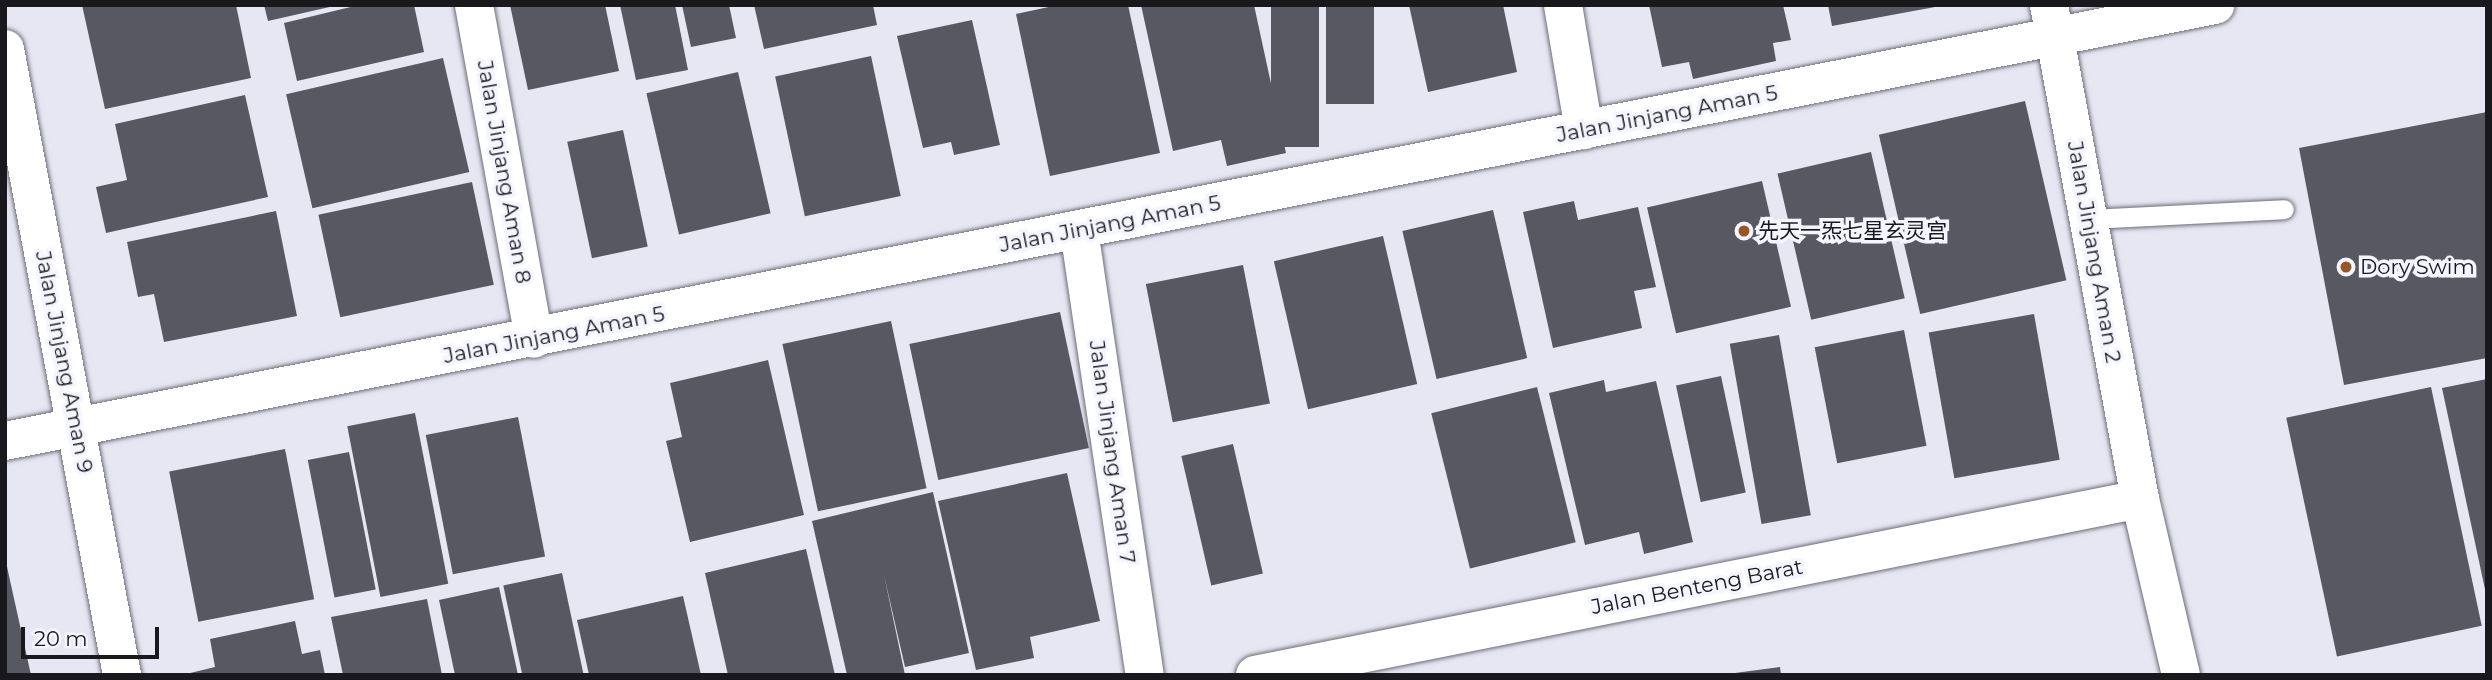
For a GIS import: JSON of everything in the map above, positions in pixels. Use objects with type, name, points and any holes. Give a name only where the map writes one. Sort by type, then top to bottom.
[{"type":"street","name":"Jalan Jinjang Aman 8","points":[[474,5],[534,339]]},
{"type":"street","points":[[1563,5],[1584,130]]},
{"type":"street","name":"Jalan Jinjang Aman 5","points":[[5,441],[534,339],[1584,130],[2052,21],[2215,5]]},
{"type":"street","name":"Jalan Jinjang Aman 2","points":[[2052,21],[2140,499],[2181,675]]},
{"type":"street","name":"Jalan Jinjang Aman 9","points":[[5,49],[122,675]]},
{"type":"street","name":"Jalan Jinjang Aman 7","points":[[1079,230],[1145,675]]},
{"type":"street","name":"Jalan Benteng Barat","points":[[1255,675],[2140,499]]},
{"type":"lane","points":[[2089,219],[2284,209]]},
{"type":"building","points":[[82,5],[236,5],[251,78],[105,109]]},
{"type":"building","points":[[264,5],[334,5],[334,6],[268,21]]},
{"type":"building","points":[[359,5],[414,5],[424,52],[297,81],[284,23]]},
{"type":"building","points":[[510,5],[605,5],[619,71],[528,90]]},
{"type":"building","points":[[620,5],[675,5],[688,70],[636,80]]},
{"type":"building","points":[[682,5],[729,5],[736,38],[691,47]]},
{"type":"building","points":[[754,5],[873,5],[877,25],[764,49]]},
{"type":"building","points":[[1058,5],[1128,5],[1160,153],[1050,176],[1016,14]]},
{"type":"building","points":[[1141,5],[1254,5],[1286,153],[1227,166],[1221,140],[1173,151]]},
{"type":"building","points":[[1271,5],[1319,5],[1319,147],[1271,147]]},
{"type":"building","points":[[1326,5],[1374,5],[1374,104],[1326,104]]},
{"type":"building","points":[[1409,5],[1503,5],[1517,72],[1428,92]]},
{"type":"building","points":[[1649,5],[1783,5],[1791,40],[1773,43],[1776,61],[1693,79],[1689,62],[1662,67]]},
{"type":"building","points":[[1828,5],[1935,5],[1935,7],[1832,26]]},
{"type":"building","points":[[972,20],[1000,145],[954,155],[951,142],[923,148],[897,36]]},
{"type":"building","points":[[871,56],[901,196],[805,216],[775,76]]},
{"type":"building","points":[[443,58],[469,172],[312,208],[286,94]]},
{"type":"building","points":[[738,72],[771,213],[679,234],[646,93]]},
{"type":"building","points":[[245,95],[268,197],[106,233],[96,187],[127,180],[115,124]]},
{"type":"building","points":[[2025,101],[2066,280],[1920,314],[1879,135]]},
{"type":"building","points":[[2487,112],[2487,358],[2344,385],[2299,148]]},
{"type":"building","points":[[623,130],[648,246],[592,258],[567,142]]},
{"type":"building","points":[[1871,152],[1905,298],[1811,320],[1777,174]]},
{"type":"building","points":[[1762,181],[1791,307],[1676,333],[1647,208]]},
{"type":"building","points":[[472,182],[494,285],[340,317],[318,215]]},
{"type":"building","points":[[1574,201],[1578,220],[1638,207],[1656,287],[1634,291],[1642,328],[1553,348],[1523,212]]},
{"type":"building","points":[[1493,210],[1527,358],[1437,379],[1402,231]]},
{"type":"building","points":[[276,211],[297,316],[164,342],[154,294],[138,297],[127,242]]},
{"type":"building","points":[[1383,236],[1417,384],[1308,409],[1274,261]]},
{"type":"building","points":[[1243,265],[1270,403],[1173,422],[1146,284]]},
{"type":"building","points":[[1060,312],[1089,448],[938,480],[909,344]]},
{"type":"building","points":[[2034,314],[2060,460],[1954,478],[1929,333]]},
{"type":"building","points":[[891,321],[927,488],[818,511],[782,344]]},
{"type":"building","points":[[1904,330],[1927,446],[1837,463],[1815,347]]},
{"type":"building","points":[[1779,335],[1811,515],[1762,524],[1730,344]]},
{"type":"building","points":[[768,360],[804,515],[690,542],[666,441],[682,437],[670,383]]},
{"type":"building","points":[[1721,376],[1746,492],[1701,502],[1676,386]]},
{"type":"building","points":[[2487,379],[2487,594],[2486,594],[2442,388]]},
{"type":"building","points":[[1604,380],[1606,392],[1656,381],[1693,542],[1644,554],[1639,532],[1585,545],[1549,393]]},
{"type":"building","points":[[1537,387],[1576,542],[1470,569],[1431,413]]},
{"type":"building","points":[[2431,387],[2482,626],[2337,656],[2286,418]]},
{"type":"building","points":[[415,413],[448,584],[380,597],[347,426]]},
{"type":"building","points":[[518,417],[545,556],[453,574],[426,435]]},
{"type":"building","points":[[1233,444],[1263,574],[1211,586],[1181,456]]},
{"type":"building","points":[[285,449],[314,599],[198,622],[169,472]]},
{"type":"building","points":[[349,452],[376,589],[334,597],[308,460]]},
{"type":"building","points":[[1067,473],[1100,621],[1030,637],[1034,658],[976,670],[938,501]]},
{"type":"building","points":[[933,492],[969,653],[905,667],[884,575],[905,675],[847,675],[812,521]]},
{"type":"building","points":[[806,549],[835,675],[728,675],[705,573]]},
{"type":"building","points":[[6,562],[13,594],[31,675],[5,675]]},
{"type":"building","points":[[562,573],[584,675],[522,675],[503,585]]},
{"type":"building","points":[[499,587],[518,675],[455,675],[439,600]]},
{"type":"building","points":[[683,596],[701,675],[589,675],[577,620]]},
{"type":"building","points":[[427,599],[442,675],[343,675],[331,617]]},
{"type":"building","points":[[295,621],[302,654],[320,650],[325,675],[182,675],[215,667],[210,639]]},
{"type":"building","points":[[1780,667],[1781,675],[1735,675],[1735,673]]},
{"type":"place","name":"先天一炁七星玄灵宫","points":[[1744,231]]},
{"type":"place","name":"Dory Swim","points":[[2346,267]]}]
